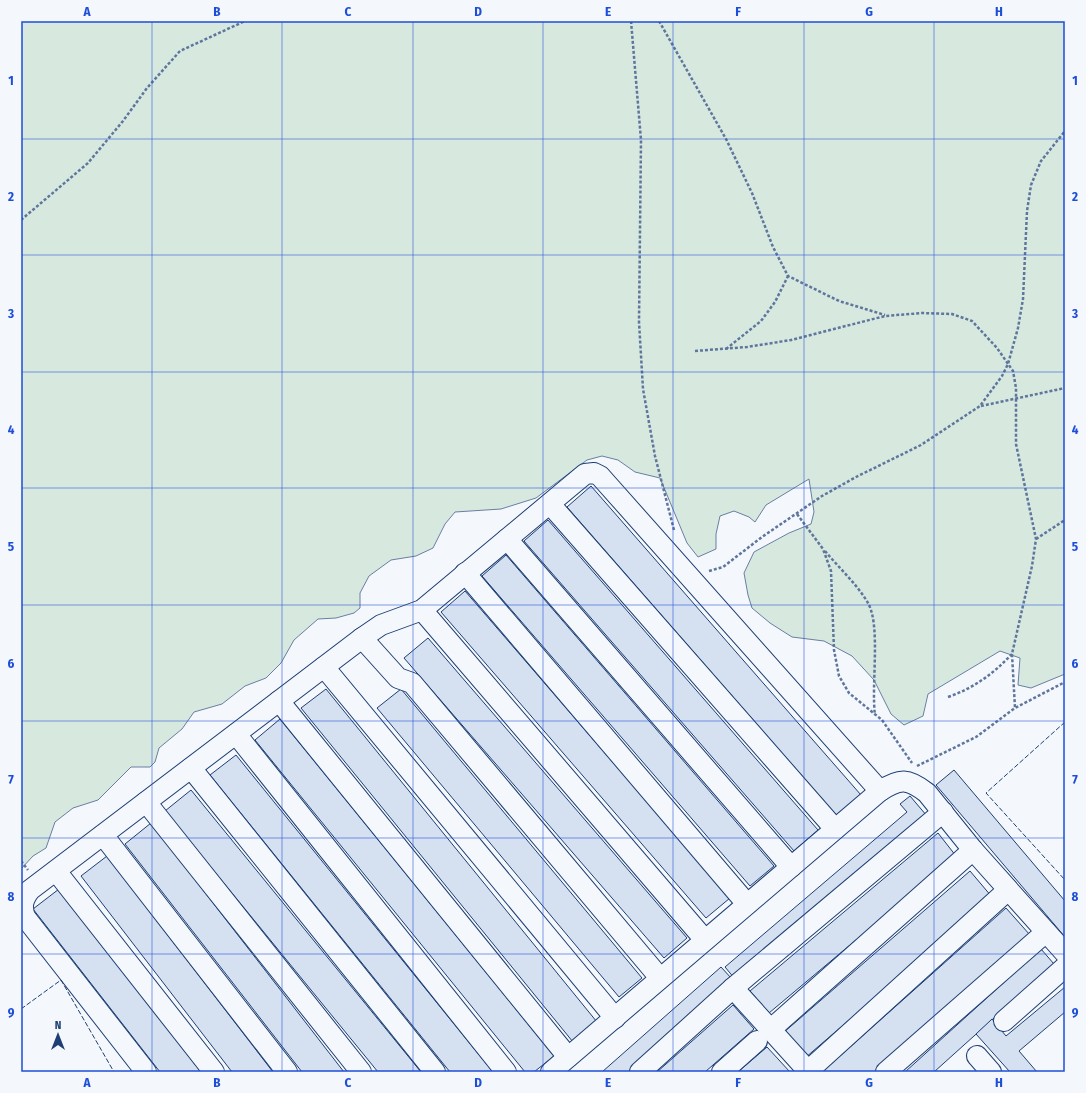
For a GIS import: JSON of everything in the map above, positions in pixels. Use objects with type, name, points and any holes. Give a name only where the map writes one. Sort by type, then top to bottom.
[{"type":"street","points":[[146,1072],[25,917],[22,909],[24,898],[30,890],[362,638],[381,625],[422,610],[585,474],[594,473],[600,476],[887,786]]},
{"type":"street","points":[[550,504],[835,829]]},
{"type":"street","points":[[507,539],[791,867]]},
{"type":"street","points":[[465,574],[748,904]]},
{"type":"street","points":[[422,610],[705,940]]},
{"type":"street","points":[[362,638],[398,678],[412,683],[660,978]]},
{"type":"street","points":[[324,667],[615,1018]]},
{"type":"street","points":[[279,701],[568,1057]]},
{"type":"street","points":[[236,734],[506,1072]]},
{"type":"street","points":[[191,768],[435,1072]]},
{"type":"street","points":[[551,1072],[887,786],[908,782],[927,793],[973,850],[1065,953]]},
{"type":"street","points":[[146,802],[361,1072]]},
{"type":"street","points":[[640,1072],[733,988],[943,812]]},
{"type":"street","points":[[103,835],[287,1072]]},
{"type":"street","points":[[722,1072],[973,850]]},
{"type":"street","points":[[56,871],[214,1072]]},
{"type":"street","points":[[733,988],[764,1035],[808,1071],[1008,890]]},
{"type":"street","points":[[886,1072],[1046,932]]},
{"type":"street","points":[[1004,1022],[1065,967]]},
{"type":"street","points":[[977,1056],[991,1072]]},
{"type":"path","points":[[21,220],[88,163],[147,88],[180,51],[245,21]]},
{"type":"path","points":[[631,21],[641,140],[639,322],[643,389],[654,456],[675,532]]},
{"type":"path","points":[[659,21],[726,139],[752,193],[772,247],[788,276],[839,301],[885,316]]},
{"type":"path","points":[[708,571],[723,567],[762,537],[822,496],[856,477],[921,445],[980,406],[1002,376],[1008,364],[1023,299],[1027,211],[1031,185],[1040,161],[1065,131]]},
{"type":"path","points":[[726,349],[761,322],[775,302],[788,276]]},
{"type":"path","points":[[696,351],[726,349],[791,340],[885,316],[922,313],[952,314],[972,322],[997,348],[1013,370],[1016,399],[1016,444],[1036,539],[1032,566],[1012,654],[1015,708]]},
{"type":"path","points":[[980,406],[1065,388]]},
{"type":"path","points":[[797,514],[823,549],[868,604],[874,620],[873,700],[875,715]]},
{"type":"path","points":[[1036,539],[1065,520]]},
{"type":"path","points":[[823,549],[831,571],[834,650],[839,676],[849,693],[882,720],[915,767],[976,737],[1015,708],[1065,682]]},
{"type":"path","points":[[948,697],[974,686],[995,672],[1012,654]]},
{"type":"shaded area","points":[[21,21],[1065,21],[1065,674],[1031,688],[1018,685],[1020,658],[1000,651],[928,694],[923,716],[904,725],[891,714],[874,680],[852,656],[824,641],[792,637],[770,623],[752,608],[744,573],[754,552],[789,533],[811,524],[814,512],[809,479],[766,505],[755,522],[749,517],[734,511],[720,516],[716,534],[716,549],[698,557],[687,543],[660,478],[635,472],[618,460],[602,456],[587,460],[536,498],[501,509],[455,512],[445,524],[433,548],[416,556],[391,560],[369,576],[360,593],[360,608],[354,613],[336,618],[318,619],[294,640],[281,663],[266,678],[245,686],[222,704],[194,712],[182,729],[159,748],[155,762],[150,767],[131,767],[98,800],[73,808],[55,822],[46,848],[33,856],[21,869]]},
{"type":"building","points":[[591,486],[861,795],[837,816],[567,507]]},
{"type":"building","points":[[548,520],[818,830],[794,851],[524,541]]},
{"type":"building","points":[[506,555],[774,866],[750,886],[482,576]]},
{"type":"building","points":[[465,591],[730,898],[706,918],[441,612]]},
{"type":"building","points":[[428,638],[687,938],[664,958],[404,658]]},
{"type":"building","points":[[326,689],[597,1022],[573,1042],[301,708]]},
{"type":"building","points":[[401,689],[642,978],[619,997],[377,708]]},
{"type":"building","points":[[280,719],[554,1056],[534,1072],[525,1072],[255,740]]},
{"type":"building","points":[[236,755],[493,1072],[450,1072],[210,775]]},
{"type":"building","points":[[954,770],[1065,901],[1065,937],[936,785]]},
{"type":"building","points":[[191,790],[421,1072],[378,1072],[165,811]]},
{"type":"building","points":[[910,796],[927,816],[735,979],[725,967],[907,812],[900,804]]},
{"type":"building","points":[[151,823],[344,1072],[302,1072],[125,844]]},
{"type":"building","points":[[938,833],[956,856],[769,1013],[750,991]]},
{"type":"building","points":[[107,856],[273,1072],[232,1072],[81,876]]},
{"type":"building","points":[[970,871],[992,897],[805,1058],[783,1033]]},
{"type":"building","points":[[59,889],[201,1072],[160,1072],[33,909]]},
{"type":"building","points":[[1006,908],[1030,935],[875,1072],[822,1072]]},
{"type":"building","points":[[1041,949],[1054,964],[934,1072],[905,1072]]},
{"type":"building","points":[[721,967],[732,979],[628,1072],[602,1072]]},
{"type":"building","points":[[1065,987],[1065,1012],[1019,1051],[1037,1072],[1010,1072],[976,1034],[992,1019],[1006,1036]]},
{"type":"building","points":[[733,1005],[754,1029],[705,1072],[657,1072]]},
{"type":"building","points":[[767,1047],[790,1072],[738,1072]]},
{"type":"fence","points":[[1065,722],[986,793],[1065,880]]},
{"type":"fence","points":[[21,1009],[61,980],[114,1072]]}]
